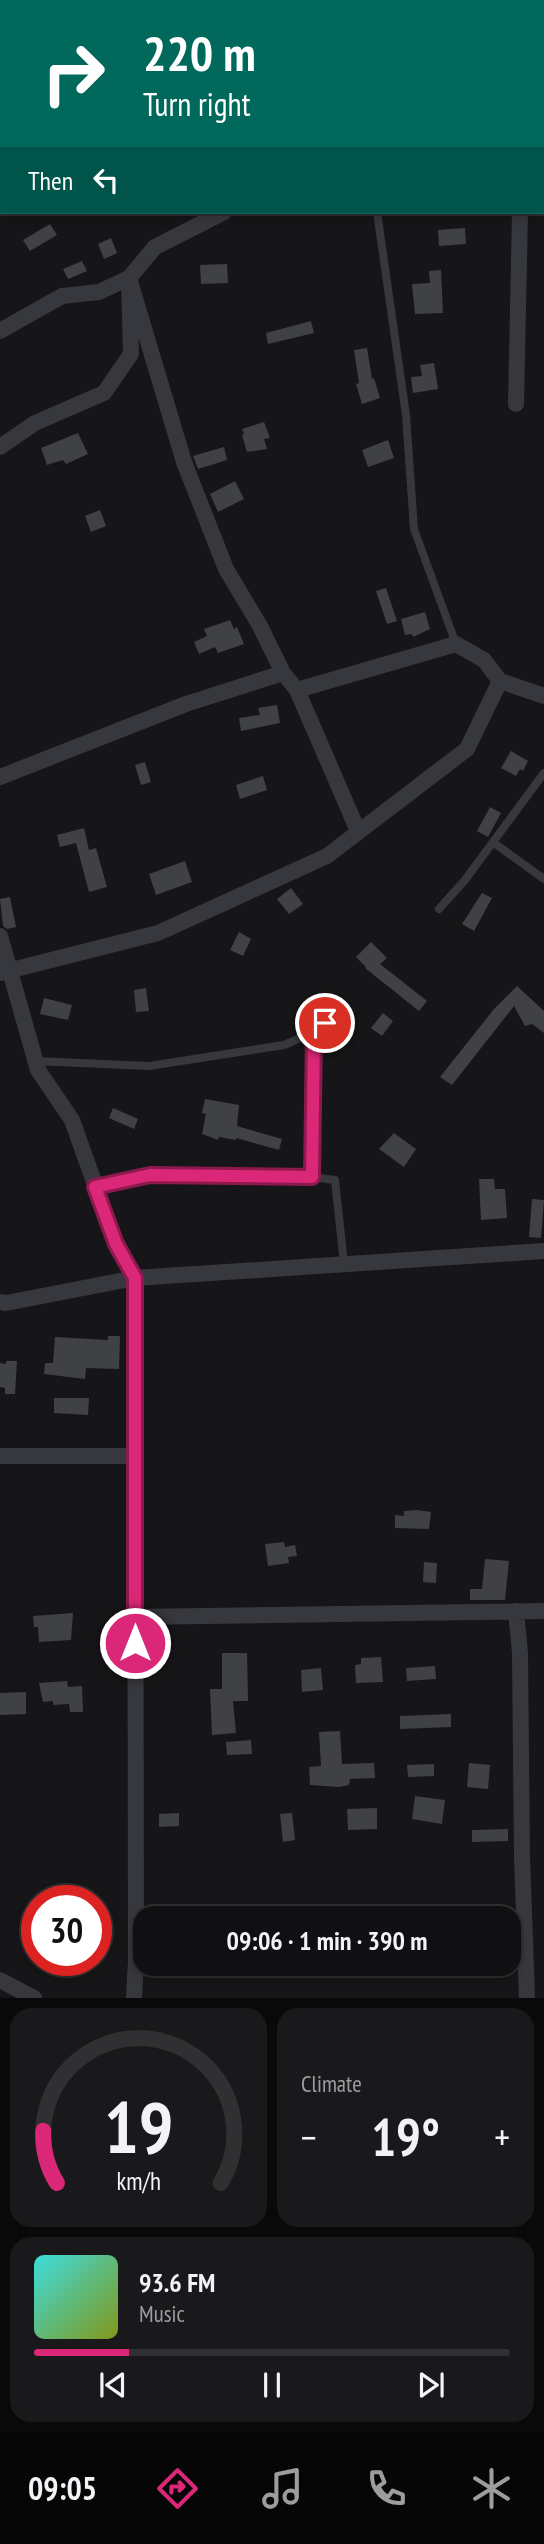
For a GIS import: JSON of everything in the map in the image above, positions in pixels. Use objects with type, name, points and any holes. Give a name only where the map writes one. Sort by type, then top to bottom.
[{"type":"street","points":[[0,331],[62,296],[99,292],[129,278],[155,247],[220,214]]},
{"type":"street","points":[[516,404],[520,214]]},
{"type":"street","points":[[0,447],[34,423],[104,393],[131,354],[129,278]]},
{"type":"street","points":[[129,278],[184,462],[226,569],[260,626],[283,673],[297,690],[358,831]]},
{"type":"street","points":[[297,690],[456,644],[484,660],[500,681],[544,696]]},
{"type":"street","points":[[0,777],[186,704],[283,673]]},
{"type":"street","points":[[4,972],[158,933],[327,856],[467,749],[500,681]]},
{"type":"street","points":[[0,936],[4,972],[37,1070],[72,1120],[116,1244],[135,1278],[134,1998]]},
{"type":"street","points":[[0,1302],[135,1278],[544,1251]]},
{"type":"street","points":[[0,1456],[135,1456]]},
{"type":"street","points":[[516,1611],[520,1653],[527,1998]]},
{"type":"street","points":[[135,1617],[544,1611]]},
{"type":"street","points":[[0,1980],[34,1998]]},
{"type":"lane","points":[[377,214],[406,415],[414,529],[456,644]]},
{"type":"lane","points":[[439,909],[466,880],[544,773]]},
{"type":"lane","points":[[494,843],[544,879]]},
{"type":"lane","points":[[34,1060],[149,1066],[284,1045],[314,1032],[337,1013]]},
{"type":"lane","points":[[312,1177],[314,1032]]},
{"type":"lane","points":[[95,1187],[150,1175],[312,1177],[335,1180],[344,1264]]},
{"type":"building","points":[[50,224],[57,235],[30,251],[23,240]]},
{"type":"building","points":[[465,228],[466,244],[439,246],[438,230]]},
{"type":"building","points":[[111,238],[117,253],[104,259],[98,244]]},
{"type":"building","points":[[82,261],[87,271],[68,279],[63,269]]},
{"type":"building","points":[[227,264],[228,283],[201,284],[200,265]]},
{"type":"building","points":[[441,270],[443,313],[415,314],[412,284],[430,283],[429,271]]},
{"type":"building","points":[[311,321],[314,333],[268,344],[266,333]]},
{"type":"building","points":[[367,348],[372,379],[374,378],[380,398],[362,404],[356,384],[359,383],[354,350]]},
{"type":"building","points":[[434,363],[438,389],[413,393],[411,377],[422,376],[420,365]]},
{"type":"building","points":[[264,422],[270,438],[264,439],[267,449],[247,452],[242,429]]},
{"type":"building","points":[[78,433],[88,454],[66,464],[63,460],[47,465],[41,448]]},
{"type":"building","points":[[388,440],[394,458],[368,467],[362,450]]},
{"type":"building","points":[[224,447],[227,460],[198,469],[193,456]]},
{"type":"building","points":[[235,481],[244,499],[218,512],[210,494]]},
{"type":"building","points":[[100,510],[106,526],[91,532],[85,516]]},
{"type":"building","points":[[386,588],[397,621],[387,624],[376,591]]},
{"type":"building","points":[[425,612],[430,629],[413,637],[412,634],[405,635],[401,619]]},
{"type":"building","points":[[230,620],[234,629],[237,627],[244,644],[218,653],[215,647],[199,654],[194,642],[207,636],[204,629]]},
{"type":"building","points":[[277,705],[280,723],[241,731],[239,718],[260,715],[258,708]]},
{"type":"building","points":[[511,751],[528,761],[523,771],[520,769],[516,776],[501,768]]},
{"type":"building","points":[[145,762],[151,782],[141,785],[135,765]]},
{"type":"building","points":[[263,776],[267,790],[240,799],[236,785]]},
{"type":"building","points":[[490,807],[501,813],[488,837],[477,831]]},
{"type":"building","points":[[84,828],[89,850],[96,848],[107,887],[89,892],[76,843],[60,847],[57,835]]},
{"type":"building","points":[[185,861],[192,882],[156,895],[149,874]]},
{"type":"building","points":[[291,888],[303,904],[289,914],[277,899]]},
{"type":"building","points":[[482,893],[492,898],[474,931],[462,924]]},
{"type":"building","points":[[10,897],[16,927],[7,929],[3,926],[0,899]]},
{"type":"building","points":[[239,932],[251,939],[243,956],[230,950]]},
{"type":"building","points":[[371,942],[387,958],[380,964],[427,1001],[419,1011],[365,968],[356,957]]},
{"type":"building","points":[[517,986],[544,1011],[544,1033],[532,1024],[525,1026],[514,1006],[452,1085],[440,1077],[494,1009]]},
{"type":"building","points":[[146,988],[149,1011],[136,1012],[134,990]]},
{"type":"building","points":[[44,998],[72,1005],[68,1020],[40,1014]]},
{"type":"building","points":[[383,1013],[393,1021],[382,1036],[371,1028]]},
{"type":"building","points":[[205,1099],[239,1105],[237,1126],[282,1139],[279,1150],[236,1138],[219,1137],[218,1140],[202,1134],[206,1114],[202,1113]]},
{"type":"building","points":[[113,1108],[138,1119],[134,1129],[109,1118]]},
{"type":"building","points":[[394,1133],[416,1149],[404,1167],[379,1149]]},
{"type":"building","points":[[479,1179],[494,1179],[495,1189],[505,1189],[507,1218],[481,1220]]},
{"type":"building","points":[[532,1199],[544,1200],[541,1238],[529,1237]]},
{"type":"building","points":[[108,1336],[120,1336],[119,1369],[86,1368],[85,1379],[44,1374],[45,1363],[53,1363],[55,1337],[108,1340]]},
{"type":"building","points":[[6,1361],[17,1361],[15,1394],[5,1394],[5,1388],[0,1387],[0,1363],[6,1364]]},
{"type":"building","points":[[54,1398],[89,1398],[88,1415],[54,1413]]},
{"type":"building","points":[[404,1511],[431,1512],[429,1529],[395,1528],[395,1515],[404,1516]]},
{"type":"building","points":[[284,1542],[285,1547],[295,1545],[297,1556],[288,1557],[289,1563],[268,1566],[265,1544]]},
{"type":"building","points":[[485,1559],[509,1561],[505,1600],[470,1600],[470,1589],[482,1589]]},
{"type":"building","points":[[424,1562],[437,1563],[436,1583],[423,1582]]},
{"type":"building","points":[[73,1613],[71,1640],[39,1642],[38,1627],[34,1627],[33,1616]]},
{"type":"building","points":[[222,1653],[247,1653],[248,1701],[233,1701],[236,1733],[212,1735],[210,1689],[222,1689]]},
{"type":"building","points":[[381,1657],[383,1682],[356,1683],[355,1665],[361,1664],[361,1658]]},
{"type":"building","points":[[435,1666],[436,1679],[407,1681],[406,1668]]},
{"type":"building","points":[[321,1668],[323,1690],[302,1692],[301,1670]]},
{"type":"building","points":[[67,1681],[68,1687],[82,1686],[83,1712],[70,1712],[69,1704],[53,1705],[53,1701],[43,1702],[39,1683]]},
{"type":"building","points":[[26,1692],[26,1714],[0,1715],[0,1693]]},
{"type":"building","points":[[451,1714],[451,1727],[400,1729],[400,1716]]},
{"type":"building","points":[[340,1731],[342,1764],[374,1763],[375,1778],[350,1779],[349,1785],[339,1787],[310,1785],[309,1767],[321,1766],[319,1732]]},
{"type":"building","points":[[251,1740],[252,1754],[227,1755],[226,1742]]},
{"type":"building","points":[[469,1763],[490,1765],[488,1789],[467,1787]]},
{"type":"building","points":[[434,1764],[434,1776],[408,1777],[407,1765]]},
{"type":"building","points":[[415,1796],[445,1800],[442,1824],[412,1819]]},
{"type":"building","points":[[377,1808],[377,1829],[348,1830],[347,1809]]},
{"type":"building","points":[[179,1813],[179,1826],[159,1827],[159,1814]]},
{"type":"building","points":[[292,1813],[295,1840],[283,1842],[280,1814]]},
{"type":"building","points":[[508,1829],[508,1841],[472,1842],[472,1830]]},
{"type":"route","points":[[135,1643],[135,1278],[116,1244],[95,1187],[150,1175],[312,1177],[314,1032],[325,1023]]}]
